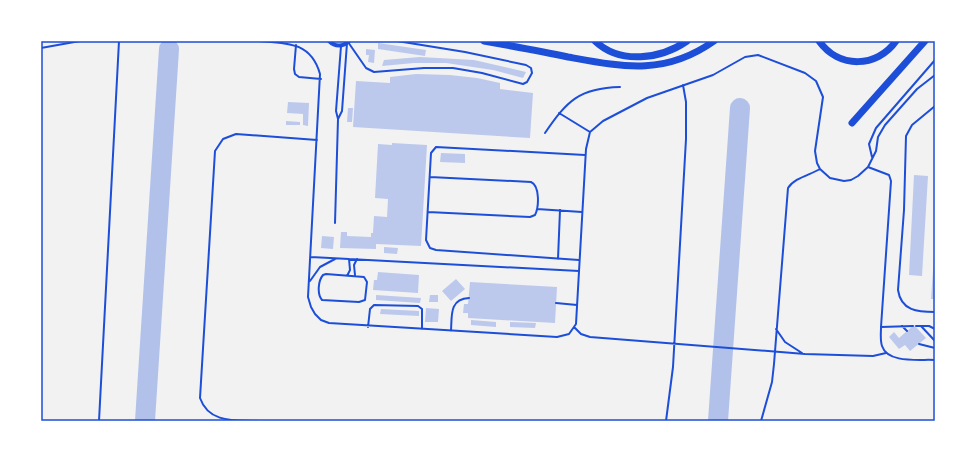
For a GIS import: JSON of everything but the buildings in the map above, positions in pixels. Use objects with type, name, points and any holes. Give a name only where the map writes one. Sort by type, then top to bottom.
[{"type":"main road","points":[[484,41],[595,62],[631,67],[660,65],[690,55],[714,41]]},
{"type":"main road","points":[[595,41],[604,48],[617,54],[635,57],[669,51],[687,41]]},
{"type":"main road","points":[[819,41],[827,51],[846,61],[856,62],[877,58],[890,49],[896,41]]},
{"type":"main road","points":[[852,123],[925,41]]},
{"type":"street","points":[[329,41],[334,45],[341,45],[348,42]]},
{"type":"lane","points":[[41,48],[80,41]]},
{"type":"lane","points":[[99,421],[119,41]]},
{"type":"lane","points":[[259,41],[296,45],[306,51],[314,59],[319,69],[321,79],[309,302],[318,317],[330,323],[557,338],[566,336],[574,327],[577,305],[586,143],[590,132],[603,121],[647,98],[713,75],[741,58],[753,55],[762,56],[809,75],[818,85],[823,97],[815,151],[820,169],[830,178],[844,181],[858,176],[868,167],[876,151],[878,137],[885,125],[916,89],[935,75]]},
{"type":"lane","points":[[348,42],[366,68],[377,73],[424,68],[453,68],[482,73],[523,84],[528,82],[532,73],[531,68],[526,65],[465,52],[397,41]]},
{"type":"lane","points":[[338,119],[342,111],[348,42]]},
{"type":"lane","points":[[296,45],[295,74],[300,77],[321,79]]},
{"type":"lane","points":[[335,224],[338,119],[336,111],[341,45]]},
{"type":"lane","points":[[872,157],[869,144],[876,128],[935,60]]},
{"type":"lane","points":[[666,421],[675,342],[686,139],[686,102],[684,85]]},
{"type":"lane","points":[[545,133],[568,103],[580,96],[606,88],[620,87]]},
{"type":"lane","points":[[935,106],[912,125],[906,136],[904,210],[898,290],[900,299],[909,309],[917,312],[935,312]]},
{"type":"lane","points":[[559,113],[590,132]]},
{"type":"lane","points":[[259,421],[220,418],[207,411],[200,398],[215,151],[223,139],[236,134],[317,140]]},
{"type":"lane","points":[[579,260],[433,250],[428,246],[426,240],[432,151],[436,146],[585,155]]},
{"type":"lane","points":[[868,167],[889,175],[891,181],[881,343],[886,352],[897,358],[935,360]]},
{"type":"lane","points":[[761,421],[772,382],[788,188],[794,181],[810,175],[820,169]]},
{"type":"lane","points":[[428,212],[530,217],[535,215],[537,209],[537,188],[531,182],[430,177]]},
{"type":"lane","points":[[537,209],[582,212]]},
{"type":"lane","points":[[558,259],[560,210]]},
{"type":"lane","points":[[311,257],[579,271]]},
{"type":"lane","points":[[310,282],[320,267],[336,258]]},
{"type":"lane","points":[[347,276],[350,270],[349,259]]},
{"type":"lane","points":[[356,276],[354,271],[354,263],[357,259]]},
{"type":"lane","points":[[326,274],[347,276],[362,277],[366,280],[366,298],[363,301],[325,301],[320,299],[319,294],[321,277],[326,274]]},
{"type":"lane","points":[[451,331],[453,306],[459,299],[469,298]]},
{"type":"lane","points":[[556,303],[577,305]]},
{"type":"lane","points":[[368,326],[370,310],[374,305],[418,306],[422,309],[422,329]]},
{"type":"lane","points":[[902,326],[907,331]]},
{"type":"lane","points":[[921,326],[935,341]]},
{"type":"lane","points":[[881,327],[929,326],[935,329]]},
{"type":"lane","points":[[574,327],[581,334],[590,337],[675,342],[805,354],[873,356],[886,352]]},
{"type":"lane","points":[[776,329],[791,347],[805,354]]},
{"type":"lane","points":[[919,344],[935,348]]},
{"type":"taxiway","points":[[145,421],[169,49]]},
{"type":"taxiway","points":[[718,421],[740,108]]}]
